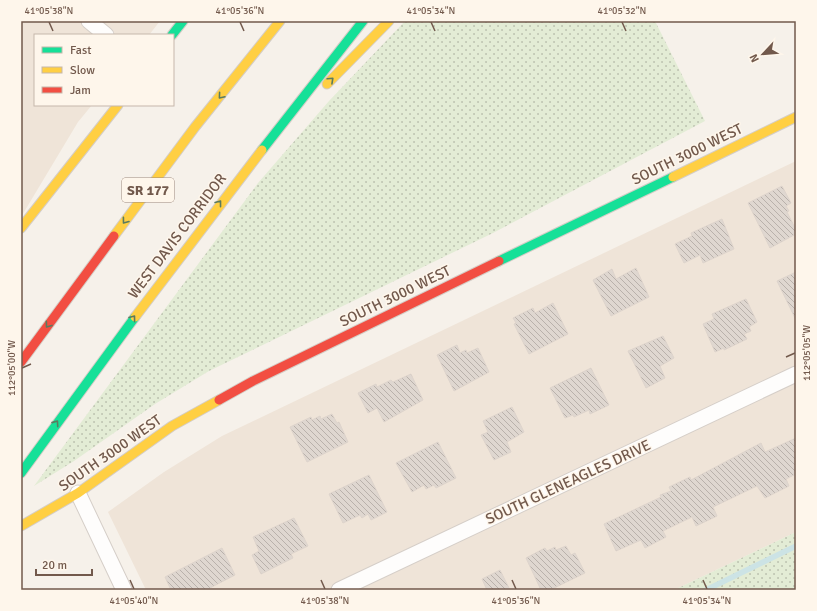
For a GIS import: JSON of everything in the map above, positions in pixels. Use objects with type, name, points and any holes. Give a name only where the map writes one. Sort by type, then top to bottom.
[{"type":"main road","points":[[173,34],[183,21]]},
{"type":"main road","points":[[231,84],[268,21]]},
{"type":"main road","name":"SR 177","points":[[21,362],[195,127],[280,21]]},
{"type":"main road","name":"WEST DAVIS CORRIDOR","points":[[21,473],[110,349],[272,135],[363,21]]},
{"type":"main road","points":[[272,135],[341,72],[389,21]]},
{"type":"main road","points":[[21,228],[117,106]]},
{"type":"main road","name":"SOUTH 3000 WEST","points":[[21,526],[78,493],[172,426],[253,381],[796,117]]},
{"type":"street","points":[[88,21],[105,34]]},
{"type":"street","name":"SOUTH GLENEAGLES DRIVE","points":[[339,590],[796,374]]},
{"type":"street","points":[[78,493],[124,590]]},
{"type":"shaded area","points":[[21,21],[160,21],[150,34],[34,34],[34,106],[91,106],[78,122],[21,217]]},
{"type":"shaded area","points":[[796,161],[796,532],[674,590],[146,590],[108,512],[164,472],[222,436]]},
{"type":"green space","points":[[405,21],[655,21],[705,121],[493,233],[209,371],[155,404],[74,461],[34,486],[258,183],[329,101]]},
{"type":"green space","points":[[796,532],[796,590],[674,590]]},
{"type":"building","points":[[782,186],[791,203],[786,206],[789,211],[787,212],[796,230],[796,234],[770,248],[748,203]]},
{"type":"building","points":[[722,219],[734,249],[703,263],[700,255],[684,263],[675,244],[692,236],[691,233]]},
{"type":"building","points":[[636,268],[649,297],[611,316],[593,280],[612,269],[616,279]]},
{"type":"building","points":[[796,272],[796,320],[777,281]]},
{"type":"building","points":[[746,299],[757,322],[749,327],[751,331],[744,334],[747,339],[724,350],[724,348],[715,352],[703,324],[714,319],[712,314]]},
{"type":"building","points":[[553,303],[568,334],[529,354],[514,324],[516,323],[513,318],[533,308],[535,313]]},
{"type":"building","points":[[663,336],[674,358],[660,366],[665,378],[646,388],[628,351]]},
{"type":"building","points":[[457,345],[460,353],[466,350],[467,353],[478,348],[489,372],[454,391],[437,355]]},
{"type":"building","points":[[591,368],[609,405],[590,414],[589,410],[574,417],[573,415],[565,418],[550,388]]},
{"type":"building","points":[[411,374],[423,400],[384,422],[377,408],[368,413],[358,393],[376,384],[377,387],[391,380],[393,382]]},
{"type":"building","points":[[512,407],[524,432],[507,442],[511,452],[494,460],[481,435],[488,432],[483,421]]},
{"type":"building","points":[[332,414],[337,423],[339,422],[348,442],[307,462],[290,427],[311,417],[312,420],[320,416],[321,419]]},
{"type":"building","points":[[796,438],[796,474],[786,479],[789,486],[765,498],[757,486],[713,507],[717,516],[696,526],[692,517],[663,531],[666,537],[645,548],[641,540],[616,551],[604,524],[661,497],[660,495],[671,491],[669,487],[690,477],[691,480],[761,443],[765,452]]},
{"type":"building","points":[[438,442],[456,478],[436,488],[434,485],[426,489],[424,485],[412,492],[396,463]]},
{"type":"building","points":[[369,475],[387,512],[371,520],[368,514],[362,518],[360,515],[343,523],[329,494]]},
{"type":"building","points":[[294,518],[308,546],[291,554],[293,558],[261,574],[252,555],[259,551],[253,537]]},
{"type":"building","points":[[566,546],[571,555],[575,553],[585,573],[550,590],[541,590],[526,558],[545,548],[547,551],[555,547],[556,550]]},
{"type":"building","points":[[222,548],[235,575],[206,590],[171,590],[165,577]]},
{"type":"building","points":[[500,570],[510,590],[487,590],[482,579]]},
{"type":"waterway","points":[[706,590],[796,546]]},
{"type":"traffic: fast","points":[[173,34],[183,21]]},
{"type":"traffic: fast","points":[[262,150],[363,21]]},
{"type":"traffic: fast","points":[[499,261],[673,177]]},
{"type":"traffic: fast","points":[[21,473],[135,317]]},
{"type":"traffic: slow","points":[[114,236],[195,127],[280,21]]},
{"type":"traffic: slow","points":[[327,84],[389,21]]},
{"type":"traffic: slow","points":[[21,228],[117,106]]},
{"type":"traffic: slow","points":[[673,177],[796,117]]},
{"type":"traffic: slow","points":[[135,317],[262,150]]},
{"type":"traffic: slow","points":[[21,526],[78,493],[172,426],[219,400]]},
{"type":"traffic: jam","points":[[21,362],[114,236]]},
{"type":"traffic: jam","points":[[219,400],[253,381],[499,261]]}]
